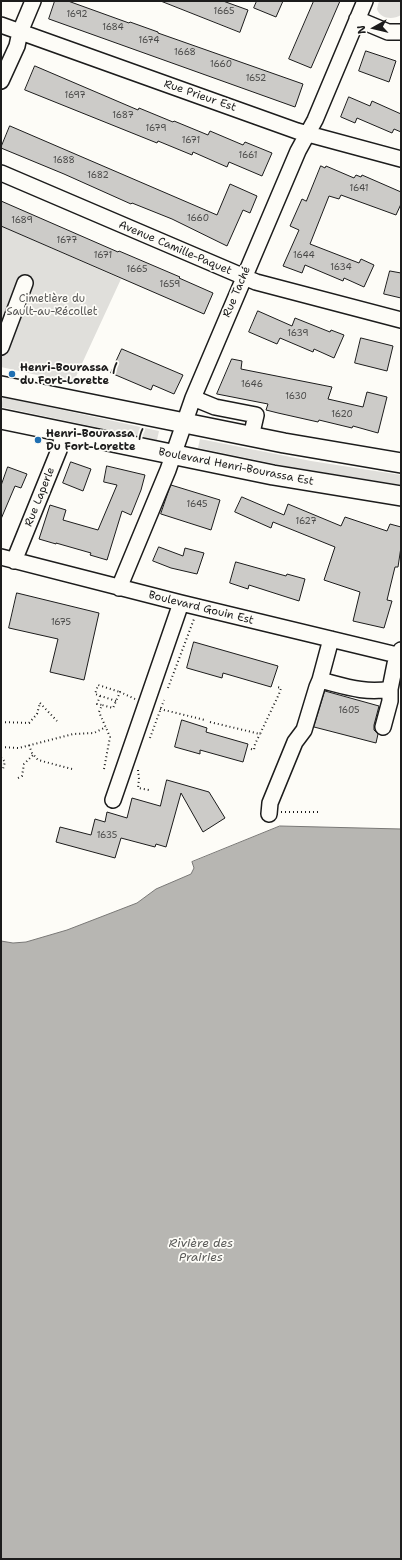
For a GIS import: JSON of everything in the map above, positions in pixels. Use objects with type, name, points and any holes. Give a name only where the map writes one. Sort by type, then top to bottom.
[{"type":"main road","points":[[1,386],[251,437],[401,463]]},
{"type":"main road","name":"Boulevard Henri-Bourassa Est","points":[[1,419],[290,478],[401,496]]},
{"type":"street","points":[[1,81],[17,46],[20,32],[32,1]]},
{"type":"street","name":"Rue Taché","points":[[119,588],[173,454],[193,398],[298,151],[315,120],[365,1]]},
{"type":"street","points":[[357,19],[388,32],[401,32]]},
{"type":"street","name":"Rue Prieur Est","points":[[1,25],[307,134],[401,159]]},
{"type":"street","name":"Avenue Camille-Paquet","points":[[1,173],[260,284],[401,320]]},
{"type":"street","points":[[1,347],[25,283]]},
{"type":"street","points":[[193,398],[215,407],[256,415],[251,437]]},
{"type":"street","name":"Rue Laperle","points":[[8,559],[59,450],[64,432]]},
{"type":"street","name":"Boulevard Gouin Est","points":[[8,559],[181,603],[330,639],[401,654]]},
{"type":"street","points":[[113,800],[181,603]]},
{"type":"street","points":[[269,814],[270,803],[295,742],[304,730],[320,680],[330,639]]},
{"type":"street","points":[[383,727],[390,702],[390,689],[395,664],[401,654]]},
{"type":"street","points":[[320,680],[363,690],[374,691],[390,689]]},
{"type":"path","points":[[168,688],[196,616]]},
{"type":"path","points":[[116,701],[95,694],[98,685],[120,692],[141,702]]},
{"type":"path","points":[[251,749],[254,750],[255,744],[278,694],[280,688],[277,687]]},
{"type":"path","points":[[100,696],[97,704],[113,708],[120,692]]},
{"type":"path","points":[[148,744],[164,700]]},
{"type":"path","points":[[1,722],[29,723],[37,714],[40,703],[58,721]]},
{"type":"path","points":[[102,705],[99,712],[109,733],[110,742],[104,769]]},
{"type":"path","points":[[156,708],[205,720]]},
{"type":"path","points":[[210,722],[260,734]]},
{"type":"path","points":[[1,747],[15,749],[73,734],[94,733],[106,727]]},
{"type":"path","points":[[29,745],[38,760],[72,769]]},
{"type":"path","points":[[18,778],[22,776],[24,764],[34,755]]},
{"type":"path","points":[[1,757],[5,762],[3,769]]},
{"type":"path","points":[[140,764],[137,771],[140,779],[138,788],[149,790]]},
{"type":"path","points":[[269,814],[290,811],[318,812]]},
{"type":"green space","points":[[379,1],[401,1],[401,15],[394,18],[384,17],[377,9]]},
{"type":"green space","name":"Cimetière du Sault-au-Récollet","points":[[1,226],[121,279],[73,383],[1,367]]},
{"type":"green space","points":[[3,397],[159,431],[157,440],[1,407]]},
{"type":"green space","points":[[200,439],[311,461],[401,475],[401,485],[290,467],[198,448]]},
{"type":"water","name":"Rivière des Prairies","points":[[280,826],[401,829],[401,1559],[1,1559],[1,941],[13,943],[26,942],[67,930],[137,903],[156,889],[191,874],[194,868],[192,862]]},
{"type":"building","points":[[55,1],[68,1],[303,84],[295,107],[49,19]]},
{"type":"building","points":[[161,1],[223,1],[248,10],[240,32]]},
{"type":"building","points":[[257,1],[283,1],[276,17],[254,8]]},
{"type":"building","points":[[314,1],[340,1],[311,68],[289,59]]},
{"type":"building","points":[[366,51],[396,61],[389,82],[359,71]]},
{"type":"building","points":[[35,66],[138,110],[139,108],[208,135],[210,131],[243,145],[245,142],[272,153],[262,176],[229,162],[227,167],[193,152],[192,155],[158,141],[157,143],[25,90]]},
{"type":"building","points":[[349,97],[370,106],[372,101],[401,114],[401,132],[394,129],[392,133],[357,118],[355,123],[341,117]]},
{"type":"building","points":[[10,126],[217,215],[230,184],[257,196],[250,213],[243,210],[227,246],[172,219],[132,203],[131,204],[1,148]]},
{"type":"building","points":[[321,166],[325,168],[326,166],[354,178],[356,175],[361,177],[362,175],[401,192],[401,204],[396,215],[341,195],[339,199],[329,196],[310,244],[359,263],[361,259],[374,265],[364,287],[344,278],[343,281],[305,265],[302,273],[283,266],[299,230],[290,226],[302,199],[306,201]]},
{"type":"building","points":[[1,201],[118,252],[119,251],[180,277],[179,278],[213,293],[204,314],[1,226]]},
{"type":"building","points":[[390,271],[401,273],[401,298],[384,294]]},
{"type":"building","points":[[258,311],[292,326],[295,318],[330,332],[331,330],[344,335],[334,358],[314,349],[313,352],[280,338],[277,344],[249,332]]},
{"type":"building","points":[[361,338],[393,346],[387,371],[355,363]]},
{"type":"building","points":[[122,349],[183,375],[174,394],[153,385],[151,390],[111,373]]},
{"type":"building","points":[[232,359],[242,361],[241,369],[332,387],[328,399],[363,407],[367,392],[387,397],[378,433],[353,426],[352,428],[319,420],[318,422],[278,413],[266,410],[268,404],[217,394]]},
{"type":"building","points":[[71,462],[91,469],[83,491],[63,483]]},
{"type":"building","points":[[107,466],[145,475],[131,515],[122,511],[107,560],[90,555],[91,553],[39,539],[50,505],[66,510],[63,520],[98,530],[117,485],[104,482]]},
{"type":"building","points":[[8,467],[27,474],[21,488],[15,486],[1,519],[1,486]]},
{"type":"building","points":[[171,485],[220,500],[211,530],[161,514]]},
{"type":"building","points":[[242,497],[284,515],[288,504],[341,526],[345,517],[387,531],[390,524],[401,527],[401,547],[398,567],[395,567],[387,600],[392,601],[384,628],[353,621],[360,592],[324,580],[335,547],[273,522],[271,528],[235,512]]},
{"type":"building","points":[[159,547],[183,556],[185,548],[204,553],[197,574],[171,568],[153,561]]},
{"type":"building","points":[[236,562],[286,576],[287,574],[305,579],[299,601],[249,585],[248,589],[230,583]]},
{"type":"building","points":[[17,593],[99,613],[84,680],[50,672],[58,639],[9,628]]},
{"type":"building","points":[[194,642],[278,666],[271,687],[223,673],[222,678],[187,668]]},
{"type":"building","points":[[325,691],[379,706],[374,725],[374,730],[378,734],[376,743],[314,727]]},
{"type":"building","points":[[182,720],[207,728],[206,732],[248,744],[243,762],[200,750],[200,754],[175,747]]},
{"type":"building","points":[[167,780],[209,792],[225,818],[203,832],[181,793],[166,847],[156,844],[155,847],[121,838],[115,858],[56,842],[60,827],[91,835],[95,819],[105,822],[107,812],[127,818],[132,798],[160,806]]},
{"type":"place","name":"Henri-Bourassa / du Fort-Lorette","points":[[12,374]]},
{"type":"place","name":"Henri-Bourassa / Du Fort-Lorette","points":[[38,440]]}]
